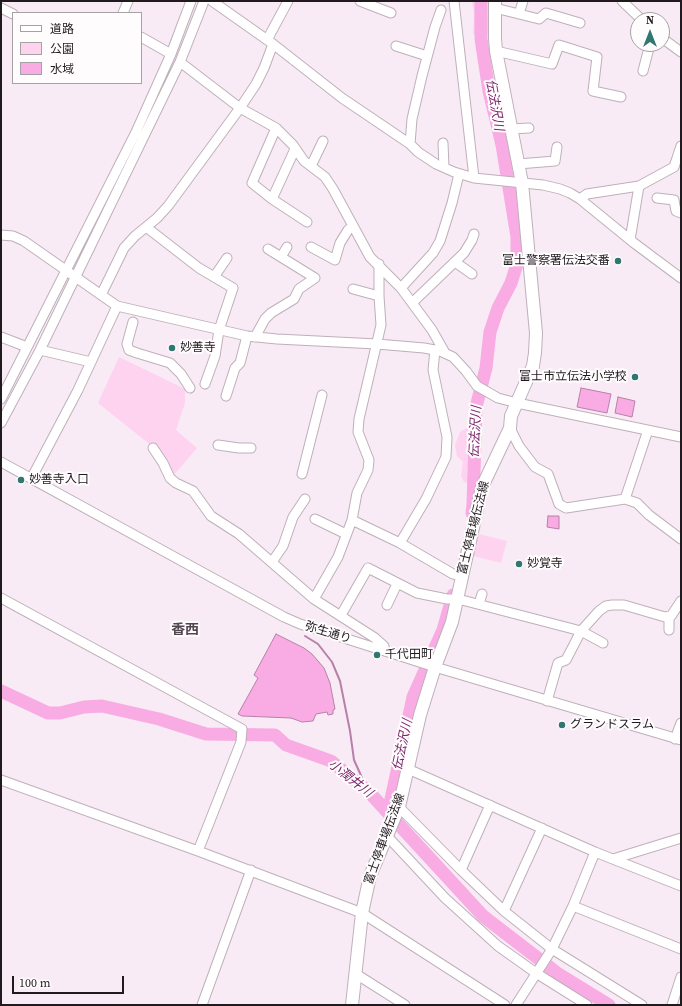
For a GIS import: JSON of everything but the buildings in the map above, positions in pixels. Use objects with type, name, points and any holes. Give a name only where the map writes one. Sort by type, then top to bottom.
[{"type":"main road","name":"富士停車場伝法線","points":[[352,1005],[362,913],[370,876],[399,809],[420,715],[435,667],[452,622],[453,599],[458,575],[482,487],[510,428],[511,416],[533,366],[535,353],[536,333],[518,164],[494,38],[495,4]]},
{"type":"street","points":[[122,12],[128,1]]},
{"type":"street","points":[[1,399],[136,132],[171,54],[192,1]]},
{"type":"street","points":[[1,423],[76,278],[180,62],[204,1]]},
{"type":"street","points":[[212,1],[270,42],[342,98],[410,144],[418,152],[459,174],[474,178],[560,189],[580,199],[630,240],[681,278]]},
{"type":"street","points":[[101,295],[121,253],[135,236],[157,218],[168,206],[256,84],[264,68],[270,42],[288,1]]},
{"type":"street","points":[[360,1],[391,13]]},
{"type":"street","points":[[454,1],[474,178]]},
{"type":"street","points":[[519,14],[523,1]]},
{"type":"street","points":[[622,1],[634,12]]},
{"type":"street","points":[[495,4],[519,14],[539,19],[546,13],[580,23]]},
{"type":"street","points":[[1,8],[12,14]]},
{"type":"street","points":[[410,144],[412,119],[427,56],[435,27],[442,10]]},
{"type":"street","points":[[142,38],[171,54]]},
{"type":"street","points":[[670,44],[681,52]]},
{"type":"street","points":[[496,51],[552,64],[559,45],[597,57],[592,91],[621,97]]},
{"type":"street","points":[[396,46],[427,56]]},
{"type":"street","points":[[643,71],[648,52]]},
{"type":"street","points":[[180,62],[240,108],[276,128],[293,145],[304,161],[325,177],[370,257],[379,264],[401,288],[432,330],[445,353]]},
{"type":"street","points":[[276,128],[252,183],[272,199],[307,222]]},
{"type":"street","points":[[511,129],[529,128]]},
{"type":"street","points":[[311,166],[323,141]]},
{"type":"street","points":[[443,143],[444,167]]},
{"type":"street","points":[[580,199],[587,194],[639,186],[677,168],[681,146]]},
{"type":"street","points":[[518,164],[555,162],[557,147]]},
{"type":"street","points":[[272,199],[295,149]]},
{"type":"street","points":[[401,288],[433,253],[440,241],[459,174]]},
{"type":"street","points":[[630,240],[639,186]]},
{"type":"street","points":[[657,198],[674,200],[676,211],[681,213]]},
{"type":"street","points":[[311,247],[336,260],[340,243],[352,226]]},
{"type":"street","points":[[146,227],[199,268],[233,288],[219,330],[215,356],[205,384]]},
{"type":"street","points":[[412,303],[464,253],[474,234]]},
{"type":"street","points":[[1,235],[13,236],[24,241],[117,306],[135,316],[251,337],[277,340],[377,344],[435,350],[452,357],[466,371],[477,386],[498,398],[681,437]]},
{"type":"street","points":[[281,257],[287,247]]},
{"type":"street","points":[[226,396],[235,368],[240,363],[251,337],[271,313],[294,299],[300,289],[315,278],[268,249]]},
{"type":"street","points":[[214,277],[227,258]]},
{"type":"street","points":[[455,262],[472,274]]},
{"type":"street","points":[[314,599],[338,557],[352,520],[357,493],[368,470],[369,460],[358,432],[359,419],[381,325],[379,264]]},
{"type":"street","points":[[353,289],[379,296]]},
{"type":"street","points":[[31,479],[78,390],[117,306]]},
{"type":"street","points":[[135,316],[127,344],[129,350],[170,362],[181,374],[190,388]]},
{"type":"street","points":[[1,337],[27,347]]},
{"type":"street","points":[[40,350],[91,362]]},
{"type":"street","points":[[400,544],[426,499],[446,457],[447,436],[433,370],[435,350]]},
{"type":"street","points":[[302,474],[322,395]]},
{"type":"street","points":[[510,428],[518,446],[535,467],[548,474],[559,504],[566,508],[625,499],[637,503],[649,515],[681,539]]},
{"type":"street","points":[[625,499],[648,430]]},
{"type":"street","points":[[218,445],[251,448]]},
{"type":"street","points":[[153,448],[163,462],[170,478],[176,483],[193,490],[212,516],[233,530],[314,599],[375,638],[384,646],[384,650]]},
{"type":"street","name":"弥生通り","points":[[1,462],[284,617],[300,624],[435,667],[678,739]]},
{"type":"street","points":[[272,562],[283,546],[293,517],[305,499]]},
{"type":"street","points":[[315,519],[346,534]]},
{"type":"street","points":[[352,520],[458,575]]},
{"type":"street","points":[[341,615],[368,568],[417,593],[479,604],[581,631],[603,644]]},
{"type":"street","points":[[388,605],[397,584]]},
{"type":"street","points":[[479,604],[482,594]]},
{"type":"street","points":[[1,598],[242,729],[241,742],[198,851]]},
{"type":"street","points":[[547,701],[558,663],[566,660],[581,631],[599,611],[612,604],[624,605],[665,617],[671,616],[681,601]]},
{"type":"street","points":[[669,616],[669,630]]},
{"type":"street","points":[[678,739],[681,723]]},
{"type":"street","points":[[408,769],[595,852],[681,886]]},
{"type":"street","points":[[1,780],[251,870],[362,913],[505,1005]]},
{"type":"street","points":[[461,870],[490,805]]},
{"type":"street","points":[[399,809],[504,911],[551,951],[642,1005]]},
{"type":"street","points":[[504,911],[542,828]]},
{"type":"street","points":[[387,836],[445,898],[498,946],[538,971],[587,1005]]},
{"type":"street","points":[[613,859],[681,838]]},
{"type":"street","points":[[516,1005],[551,951],[573,906],[595,852]]},
{"type":"street","points":[[202,1005],[251,870]]},
{"type":"street","points":[[573,906],[681,949]]},
{"type":"street","points":[[356,974],[405,1005]]},
{"type":"street","points":[[672,1005],[681,977]]},
{"type":"green space","points":[[472,1],[487,1],[489,35],[473,34],[474,15]]},
{"type":"green space","points":[[119,357],[185,389],[185,403],[176,430],[197,448],[173,476],[148,443],[98,403]]},
{"type":"green space","points":[[468,427],[477,434],[480,466],[474,486],[464,482],[461,476],[463,462],[457,456],[455,445],[460,432]]},
{"type":"green space","points":[[475,533],[507,541],[501,563],[469,555]]},
{"type":"water","points":[[581,388],[611,394],[607,413],[577,407]]},
{"type":"water","points":[[618,397],[635,401],[632,417],[615,413]]},
{"type":"water","points":[[548,516],[559,516],[559,529],[547,527]]},
{"type":"water","points":[[276,634],[304,648],[312,654],[324,668],[330,683],[335,709],[333,710],[333,714],[328,715],[327,712],[316,714],[313,721],[302,722],[291,718],[242,716],[238,714],[258,678],[254,675]]},
{"type":"waterway","name":"伝法沢川","points":[[472,513],[476,407],[486,368],[490,332],[498,308],[511,283],[517,264],[517,237],[502,145],[489,91],[481,39],[481,1]]},
{"type":"waterway","name":"伝法沢川","points":[[388,813],[413,697],[443,630],[453,595]]},
{"type":"waterway","points":[[305,636],[318,644],[332,662],[340,681],[354,760],[368,791]]},
{"type":"waterway","name":"小潤井川","points":[[1,691],[48,713],[60,713],[84,707],[102,706],[159,719],[206,734],[275,735],[286,745],[331,761],[368,791],[483,916],[557,973],[609,1005]]},
{"type":"place","name":"富士警察署伝法交番","points":[[618,261]]},
{"type":"place","name":"妙善寺","points":[[172,348]]},
{"type":"place","name":"富士市立伝法小学校","points":[[635,377]]},
{"type":"place","name":"妙善寺入口","points":[[21,480]]},
{"type":"place","name":"妙覚寺","points":[[519,564]]},
{"type":"place","name":"千代田町","points":[[377,655]]},
{"type":"place","name":"グランドスラム","points":[[562,725]]},
{"type":"district","name":"香西","points":[[185,630]]}]
